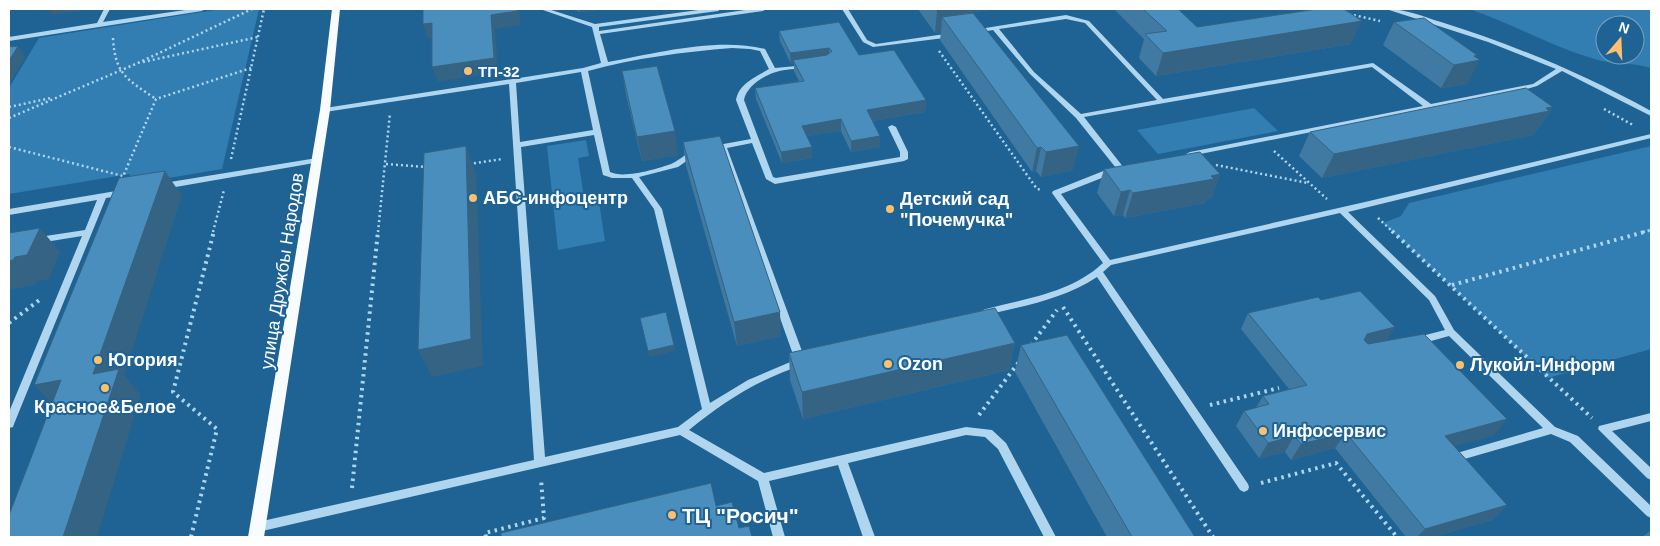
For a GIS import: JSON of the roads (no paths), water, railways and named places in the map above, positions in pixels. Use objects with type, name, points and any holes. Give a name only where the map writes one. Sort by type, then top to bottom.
[{"type":"main road","name":"улица Дружбы Народов","points":[[257,532],[325,110],[338,12]]},
{"type":"street","points":[[99,25],[107,9]]},
{"type":"street","points":[[9,38],[202,9]]},
{"type":"street","points":[[543,9],[596,29],[763,9]]},
{"type":"street","points":[[596,29],[718,9]]},
{"type":"street","points":[[845,9],[868,44],[880,46],[958,34]]},
{"type":"street","points":[[1389,9],[1482,37],[1561,69],[1651,114]]},
{"type":"street","points":[[968,32],[1066,17],[1081,19],[1087,22],[1161,101]]},
{"type":"street","points":[[995,28],[1032,73],[1079,116],[1120,168]]},
{"type":"street","points":[[596,29],[605,64]]},
{"type":"street","points":[[325,110],[584,70],[605,64],[688,51],[750,46],[763,50],[773,70]]},
{"type":"street","points":[[1079,116],[1374,64],[1430,107]]},
{"type":"street","points":[[809,65],[773,70],[743,88],[740,94],[770,179],[784,181],[904,159],[904,152],[892,127]]},
{"type":"street","points":[[1177,157],[1523,88],[1535,84],[1561,69]]},
{"type":"street","points":[[584,70],[606,173],[612,176],[634,176],[675,165],[704,149]]},
{"type":"street","points":[[512,81],[540,462]]},
{"type":"street","points":[[517,145],[597,132]]},
{"type":"street","points":[[980,314],[1073,287],[1099,274],[1108,263],[1651,136]]},
{"type":"street","points":[[714,147],[755,140]]},
{"type":"street","points":[[723,146],[801,362]]},
{"type":"street","points":[[153,188],[317,160]]},
{"type":"street","points":[[1108,263],[1056,193],[1129,166]]},
{"type":"street","points":[[634,176],[658,209],[707,409]]},
{"type":"street","points":[[9,212],[134,191]]},
{"type":"street","points":[[9,424],[103,196]]},
{"type":"street","points":[[1341,210],[1432,298],[1451,332],[1551,430],[1574,439],[1651,513]]},
{"type":"street","points":[[26,242],[89,232]]},
{"type":"street","points":[[1099,274],[1244,487]]},
{"type":"street","points":[[1406,344],[1451,332]]},
{"type":"street","points":[[257,532],[351,506],[681,431],[707,409],[754,380],[810,360]]},
{"type":"street","points":[[1651,417],[1603,429],[1651,475]]},
{"type":"street","points":[[1454,458],[1551,430]]},
{"type":"street","points":[[681,431],[763,478],[966,432]]},
{"type":"street","points":[[842,460],[869,537]]},
{"type":"street","points":[[763,478],[779,537]]},
{"type":"lane","points":[[966,432],[988,433],[1002,446],[1050,537]]},
{"type":"place","name":"ТП-32","points":[[468,71]]},
{"type":"place","name":"АБС-инфоцентр","points":[[473,198]]},
{"type":"place","name":"Детский сад \"Почемучка\"","points":[[890,209]]},
{"type":"place","name":"Югория","points":[[98,360]]},
{"type":"place","name":"Ozon","points":[[888,364]]},
{"type":"place","name":"Лукойл-Информ","points":[[1460,365]]},
{"type":"place","name":"Красное&Белое","points":[[105,388]]},
{"type":"place","name":"Инфосервис","points":[[1263,431]]},
{"type":"place","name":"ТЦ \"Росич\"","points":[[672,515]]}]
